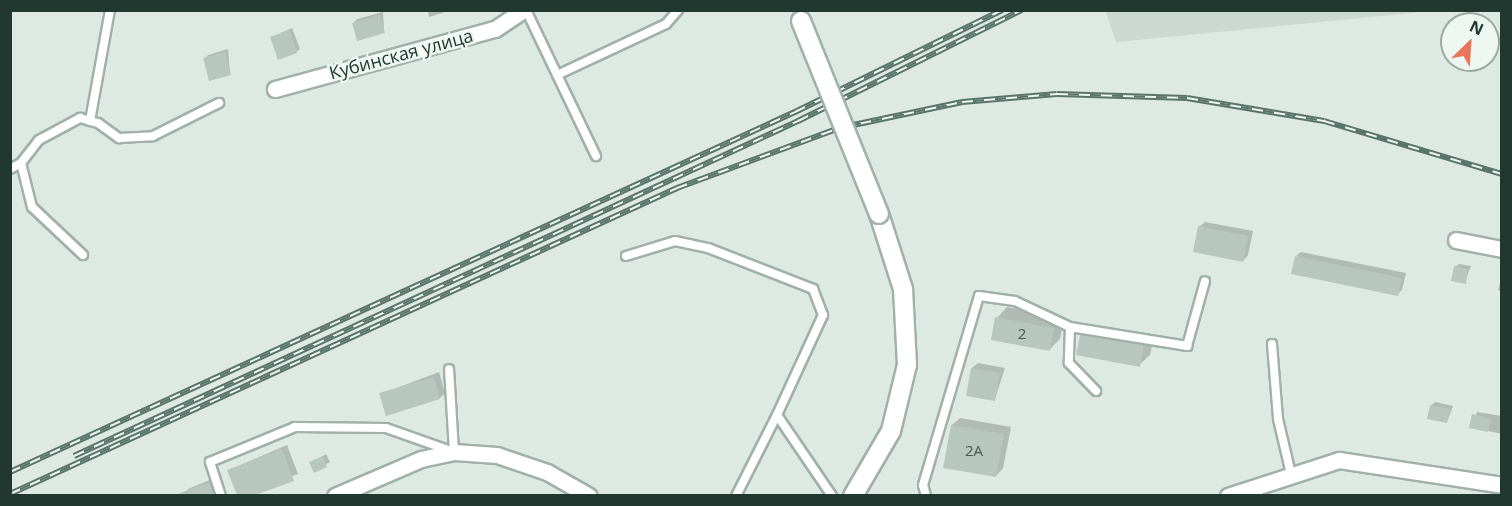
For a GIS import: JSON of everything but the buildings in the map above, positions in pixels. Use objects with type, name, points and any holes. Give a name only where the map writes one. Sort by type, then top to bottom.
[{"type":"main road","points":[[799,16],[879,214],[903,289],[907,365],[891,431],[853,495]]},
{"type":"street","name":"Кубинская улица","points":[[275,89],[495,29],[525,10]]},
{"type":"street","points":[[1456,240],[1502,249]]},
{"type":"street","points":[[335,495],[422,459],[454,452],[496,455],[547,472],[589,495]]},
{"type":"street","points":[[1228,495],[1339,460],[1502,485]]},
{"type":"lane","points":[[90,121],[110,10]]},
{"type":"lane","points":[[525,10],[596,156]]},
{"type":"lane","points":[[557,75],[666,24],[678,10]]},
{"type":"lane","points":[[10,169],[21,163],[39,141],[80,118],[90,121],[119,138],[153,136],[219,103]]},
{"type":"lane","points":[[21,163],[32,207],[83,255]]},
{"type":"lane","points":[[626,256],[675,241],[708,248],[813,289],[823,315],[777,415],[736,495]]},
{"type":"lane","points":[[926,495],[923,485],[979,296],[1015,301],[1070,327],[1187,346],[1205,281]]},
{"type":"lane","points":[[1070,327],[1069,363],[1096,391]]},
{"type":"lane","points":[[1272,344],[1278,419],[1291,474]]},
{"type":"lane","points":[[221,495],[210,462],[295,427],[386,428],[454,452],[449,369]]},
{"type":"lane","points":[[777,415],[832,495]]},
{"type":"shaded area","points":[[1105,10],[1433,10],[1433,11],[1116,42]]},
{"type":"railway","points":[[10,472],[795,112],[1002,10]]},
{"type":"railway","points":[[74,456],[798,121],[1022,10]]},
{"type":"railway","points":[[10,494],[677,188],[839,128],[962,102],[1057,94],[1187,98],[1324,121],[1502,174]]}]
